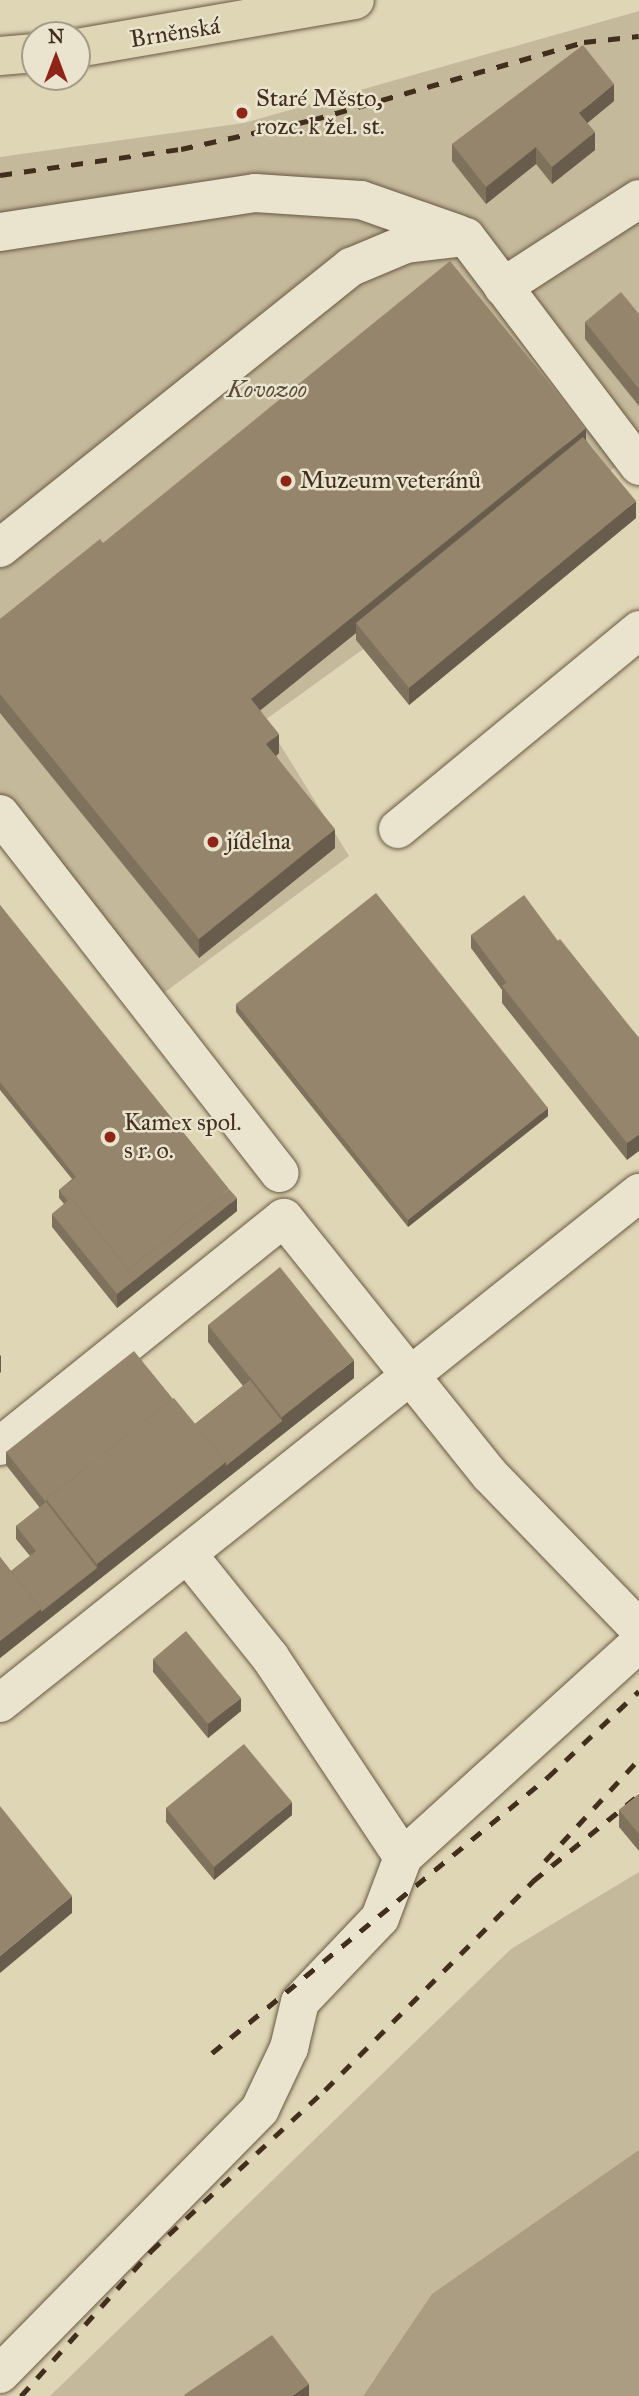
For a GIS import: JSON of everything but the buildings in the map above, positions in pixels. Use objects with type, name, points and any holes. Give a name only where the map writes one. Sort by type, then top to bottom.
[{"type":"main road","name":"Brněnská","points":[[91,46],[355,0]]},
{"type":"main road","points":[[0,56],[21,54]]},
{"type":"lane","points":[[0,232],[255,194],[361,200],[466,237],[639,466]]},
{"type":"lane","points":[[503,287],[639,199]]},
{"type":"lane","points":[[0,548],[351,267],[406,244],[466,237]]},
{"type":"lane","points":[[398,829],[639,630]]},
{"type":"lane","points":[[0,814],[279,1173]]},
{"type":"lane","points":[[0,1703],[412,1381],[639,1193]]},
{"type":"lane","points":[[0,1446],[284,1218],[490,1475],[639,1629]]},
{"type":"lane","points":[[189,1556],[270,1657],[403,1857]]},
{"type":"lane","points":[[0,2374],[260,2109],[289,2049],[300,2002],[380,1918],[403,1857],[639,1643]]},
{"type":"green space","name":"Kovozoo","points":[[639,11],[639,450],[265,720],[349,856],[157,998],[0,796],[0,157],[244,123]]},
{"type":"green space","points":[[639,1872],[639,2150],[374,2379],[363,2396],[50,2396],[511,1949]]},
{"type":"shaded area","points":[[639,2150],[639,2396],[363,2396],[432,2294]]},
{"type":"railway","points":[[0,175],[181,149],[312,120],[584,42],[639,36]]},
{"type":"railway","points":[[212,2053],[548,1777],[639,1691]]},
{"type":"railway","points":[[545,1861],[639,1759]]},
{"type":"railway","points":[[21,2396],[151,2251],[325,2090],[533,1881],[639,1795]]},
{"type":"place","name":"Staré Město, rozc. k žel. st.","points":[[242,113]]},
{"type":"place","name":"Muzeum veteránů","points":[[286,481]]},
{"type":"place","name":"jídelna","points":[[213,842]]},
{"type":"place","name":"Kamex spol. s r. o.","points":[[110,1137]]}]
